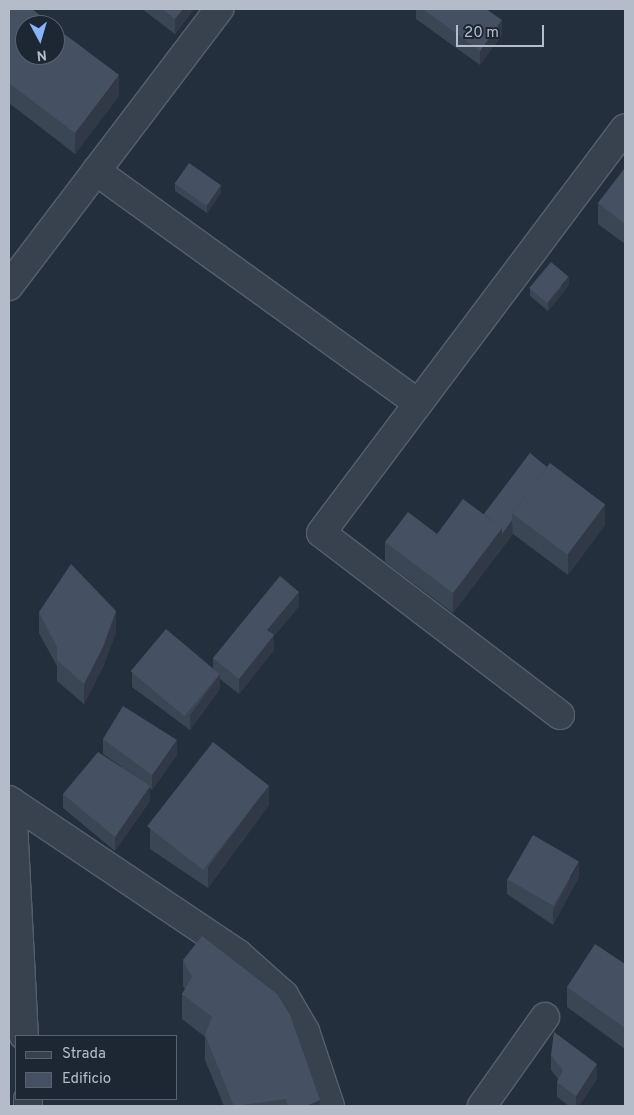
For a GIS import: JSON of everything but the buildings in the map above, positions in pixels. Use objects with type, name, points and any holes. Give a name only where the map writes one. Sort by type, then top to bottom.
[{"type":"street","points":[[9,286],[219,9]]},
{"type":"street","points":[[560,715],[321,533],[625,128]]},
{"type":"street","points":[[96,171],[418,403]]},
{"type":"street","points":[[11,801],[24,1035]]},
{"type":"street","points":[[11,801],[238,954],[284,995],[305,1031],[330,1106]]},
{"type":"street","points":[[482,1106],[545,1017]]}]
